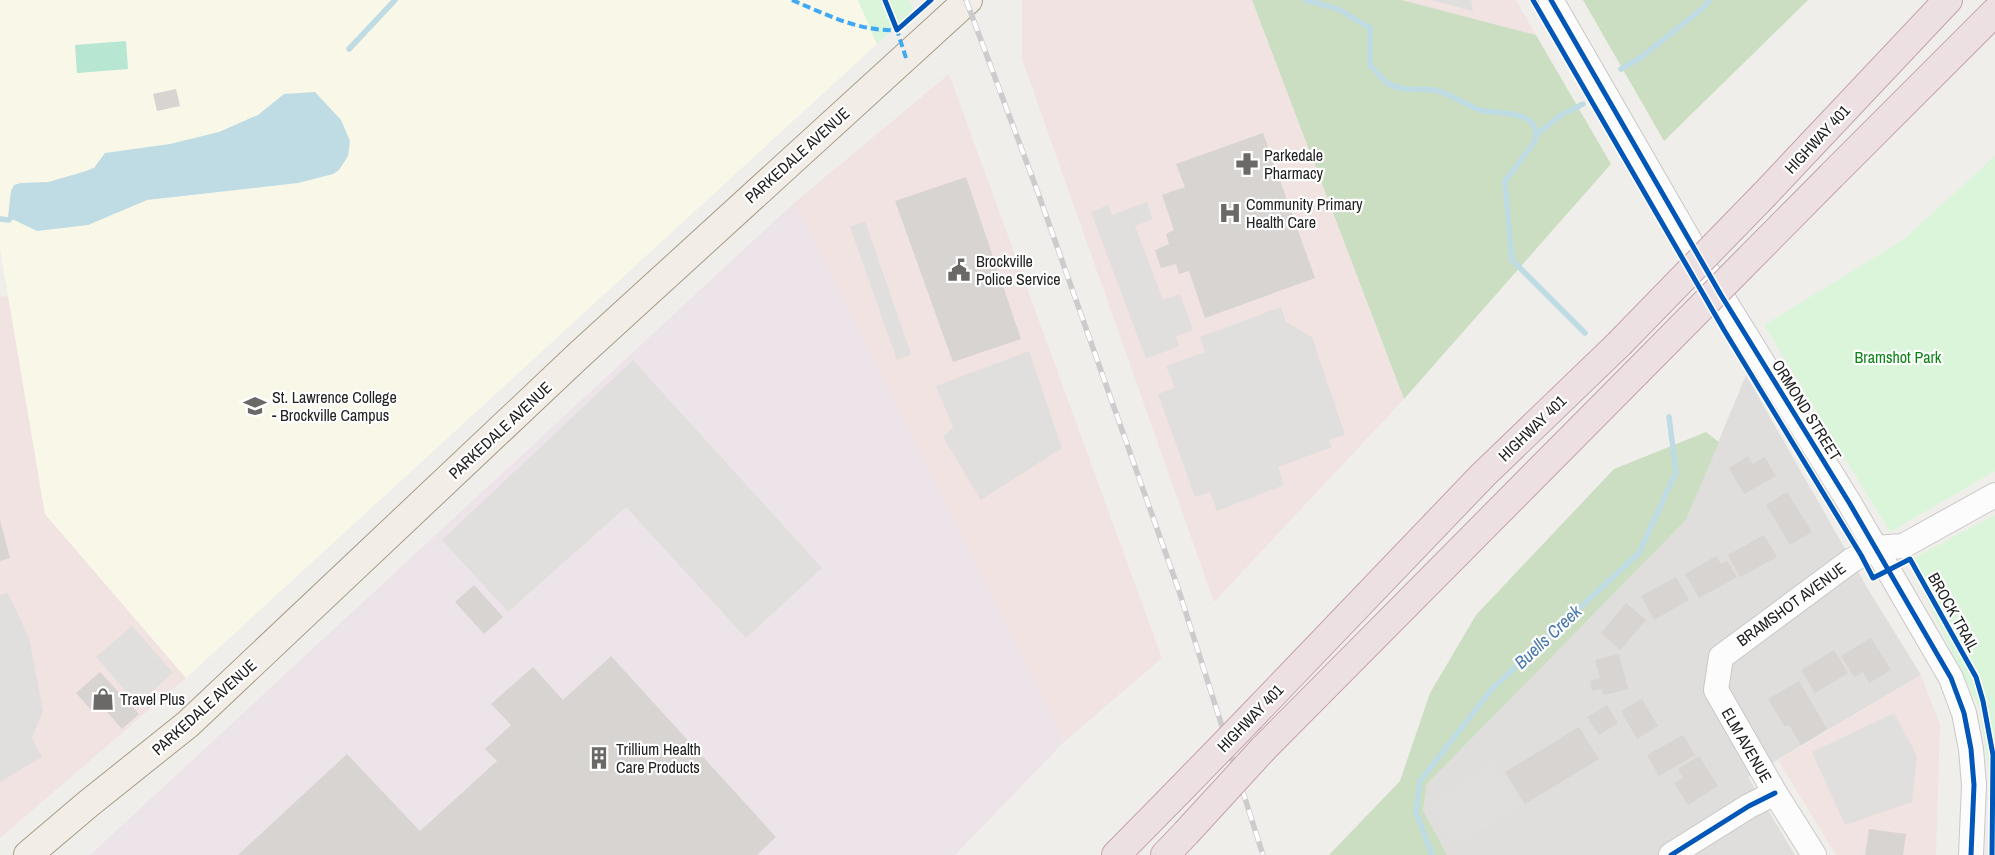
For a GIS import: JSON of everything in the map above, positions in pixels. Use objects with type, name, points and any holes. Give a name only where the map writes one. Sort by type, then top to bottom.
[{"type":"highway","name":"HIGHWAY 401","points":[[1116,855],[1483,475],[1619,344],[1765,194],[1948,0]]},
{"type":"highway","name":"HIGHWAY 401","points":[[1165,855],[1263,749],[1995,12]]},
{"type":"main road","name":"PARKEDALE AVENUE","points":[[28,855],[188,724],[572,362],[820,133],[906,58],[968,0]]},
{"type":"street","name":"ORMOND STREET","points":[[1551,0],[1721,295],[1850,504],[1951,678],[1964,713],[1971,749],[1974,785],[1971,855]]},
{"type":"street","name":"BRAMSHOT AVENUE","points":[[1722,655],[1852,560],[1875,548],[1903,546],[1995,494]]},
{"type":"street","name":"ELM AVENUE","points":[[1722,655],[1716,690],[1775,793],[1814,855]]},
{"type":"street","points":[[1671,855],[1749,806],[1775,793]]},
{"type":"shaded area","name":"St. Lawrence College - Brockville Campus","points":[[0,0],[858,0],[877,44],[186,678],[45,514],[0,249]]},
{"type":"shaded area","points":[[1022,0],[1252,0],[1404,399],[1214,602],[1022,59]]},
{"type":"shaded area","points":[[1402,0],[1516,0],[1536,35]]},
{"type":"shaded area","points":[[1431,0],[1471,0],[1473,11]]},
{"type":"shaded area","points":[[949,74],[1162,658],[1064,742],[794,203]]},
{"type":"shaded area","points":[[1147,202],[1153,219],[1135,226],[1163,300],[1180,294],[1193,330],[1176,336],[1179,346],[1146,359],[1091,212],[1108,205],[1112,215]]},
{"type":"shaded area","points":[[794,203],[1064,742],[955,855],[90,855]]},
{"type":"shaded area","points":[[865,221],[911,354],[897,360],[850,227]]},
{"type":"shaded area","points":[[0,296],[10,297],[45,514],[186,678],[0,838]]},
{"type":"shaded area","points":[[1281,307],[1286,322],[1312,337],[1345,435],[1329,440],[1332,447],[1278,467],[1284,485],[1217,511],[1210,492],[1195,497],[1158,394],[1175,388],[1166,366],[1205,352],[1200,337]]},
{"type":"shaded area","points":[[1029,351],[1062,448],[981,500],[943,437],[953,427],[936,386]]},
{"type":"shaded area","points":[[633,360],[822,568],[746,638],[626,507],[508,612],[442,540]]},
{"type":"shaded area","points":[[1746,375],[1868,589],[1921,675],[1748,777],[1795,855],[1447,855],[1423,810],[1427,784],[1686,520]]},
{"type":"shaded area","points":[[8,593],[29,638],[43,711],[32,738],[42,757],[0,782],[0,595]]},
{"type":"shaded area","points":[[132,626],[173,673],[137,704],[96,657]]},
{"type":"shaded area","points":[[1921,675],[1940,725],[1936,855],[1836,855],[1778,760]]},
{"type":"shaded area","points":[[1894,713],[1917,756],[1912,802],[1845,825],[1812,752]]},
{"type":"shaded area","points":[[1493,762],[1522,806],[1454,846],[1428,805]]},
{"type":"green space","points":[[858,0],[909,0],[913,9],[877,44]]},
{"type":"green space","points":[[1252,0],[1402,0],[1536,35],[1611,164],[1404,399]]},
{"type":"green space","points":[[1583,0],[1808,0],[1664,141]]},
{"type":"green space","points":[[126,41],[128,69],[77,73],[75,45]]},
{"type":"green space","name":"Bramshot Park","points":[[1995,156],[1995,471],[1890,532],[1764,325],[1903,240]]},
{"type":"green space","points":[[1706,432],[1719,442],[1686,520],[1427,784],[1423,810],[1447,855],[1329,855],[1400,781],[1430,693],[1476,615],[1614,469]]},
{"type":"green space","points":[[1995,515],[1995,855],[1990,855],[1992,795],[1980,710],[1908,561]]},
{"type":"water","points":[[315,92],[341,120],[350,141],[348,156],[339,170],[333,174],[298,183],[147,200],[88,225],[37,231],[8,217],[11,191],[14,185],[48,182],[83,172],[94,168],[105,153],[170,144],[219,132],[258,115],[284,94]]},
{"type":"building","points":[[176,89],[180,106],[157,111],[153,94]]},
{"type":"building","name":"Community Primary Health Care","points":[[1263,133],[1315,278],[1205,318],[1189,271],[1179,274],[1176,264],[1161,268],[1155,250],[1169,244],[1166,234],[1174,230],[1162,195],[1185,187],[1176,164]]},
{"type":"building","name":"Brockville Police Service","points":[[966,177],[1021,339],[953,362],[895,201]]},
{"type":"building","points":[[1748,456],[1753,464],[1765,457],[1776,476],[1744,494],[1729,468]]},
{"type":"building","points":[[1787,492],[1812,532],[1790,545],[1766,505]]},
{"type":"building","points":[[0,520],[10,558],[0,561]]},
{"type":"building","points":[[1764,535],[1777,557],[1740,577],[1728,555]]},
{"type":"building","points":[[1716,556],[1721,564],[1727,561],[1737,577],[1699,598],[1685,574]]},
{"type":"building","points":[[1676,577],[1689,600],[1654,620],[1641,596]]},
{"type":"building","points":[[474,585],[503,617],[484,634],[455,602]]},
{"type":"building","points":[[1626,603],[1646,620],[1620,650],[1601,633]]},
{"type":"building","points":[[1871,638],[1891,670],[1869,683],[1863,672],[1854,677],[1841,656]]},
{"type":"building","points":[[1834,650],[1848,673],[1815,693],[1801,670]]},
{"type":"building","points":[[1619,654],[1628,689],[1604,695],[1602,689],[1592,691],[1590,681],[1600,678],[1595,660]]},
{"type":"building","name":"Trillium Health Care Products","points":[[611,656],[776,837],[757,855],[238,855],[347,754],[420,831],[497,761],[485,749],[511,725],[491,704],[533,667],[563,700]]},
{"type":"building","name":"Travel Plus","points":[[100,672],[139,714],[122,729],[101,705],[93,712],[76,693]]},
{"type":"building","points":[[1799,681],[1827,729],[1801,745],[1789,725],[1785,727],[1768,699]]},
{"type":"building","points":[[1642,699],[1658,726],[1637,739],[1621,711]]},
{"type":"building","points":[[1607,705],[1618,723],[1599,735],[1587,717]]},
{"type":"building","points":[[1579,727],[1599,759],[1525,804],[1505,772]]},
{"type":"building","points":[[1683,735],[1695,755],[1659,776],[1647,755]]},
{"type":"building","points":[[1699,756],[1718,786],[1688,805],[1674,783],[1683,778],[1678,769]]},
{"type":"building","points":[[1869,829],[1906,834],[1903,855],[1865,855]]},
{"type":"waterway","points":[[349,49],[395,0]]},
{"type":"waterway","name":"Buells Creek","points":[[1305,0],[1338,9],[1370,28],[1370,65],[1389,84],[1405,89],[1434,90],[1452,96],[1480,110],[1516,115],[1532,123],[1535,130],[1535,141],[1505,181],[1512,260],[1585,333]]},
{"type":"waterway","points":[[1621,69],[1640,58],[1703,8],[1710,0]]},
{"type":"waterway","points":[[1536,135],[1561,115],[1583,104]]},
{"type":"waterway","points":[[0,219],[9,220],[11,217]]},
{"type":"waterway","name":"Buells Creek","points":[[1432,855],[1416,812],[1420,781],[1492,689],[1639,553],[1676,472],[1669,417]]},
{"type":"railway","points":[[966,0],[1037,190],[1178,588],[1263,855]]},
{"type":"marked path","points":[[792,0],[856,25],[883,30],[897,30],[906,58]]},
{"type":"cycle path","points":[[885,0],[897,30],[931,0]]},
{"type":"cycle path","name":"BROCK TRAIL","points":[[1533,0],[1724,330],[1861,555],[1873,578],[1910,559],[1976,677],[1983,701],[1993,755],[1992,855]]},
{"type":"cycle path","points":[[1551,0],[1721,295],[1850,504],[1951,678],[1964,713],[1971,749],[1974,785],[1971,855]]},
{"type":"cycle path","points":[[1671,855],[1749,806],[1775,793]]},
{"type":"place","name":"Parkedale Pharmacy","points":[[1247,164]]},
{"type":"place","name":"Community Primary Health Care","points":[[1230,213]]},
{"type":"place","name":"Brockville Police Service","points":[[959,270]]},
{"type":"place","name":"St. Lawrence College - Brockville Campus","points":[[255,406]]},
{"type":"place","name":"Travel Plus","points":[[103,699]]},
{"type":"place","name":"Trillium Health Care Products","points":[[599,758]]}]
